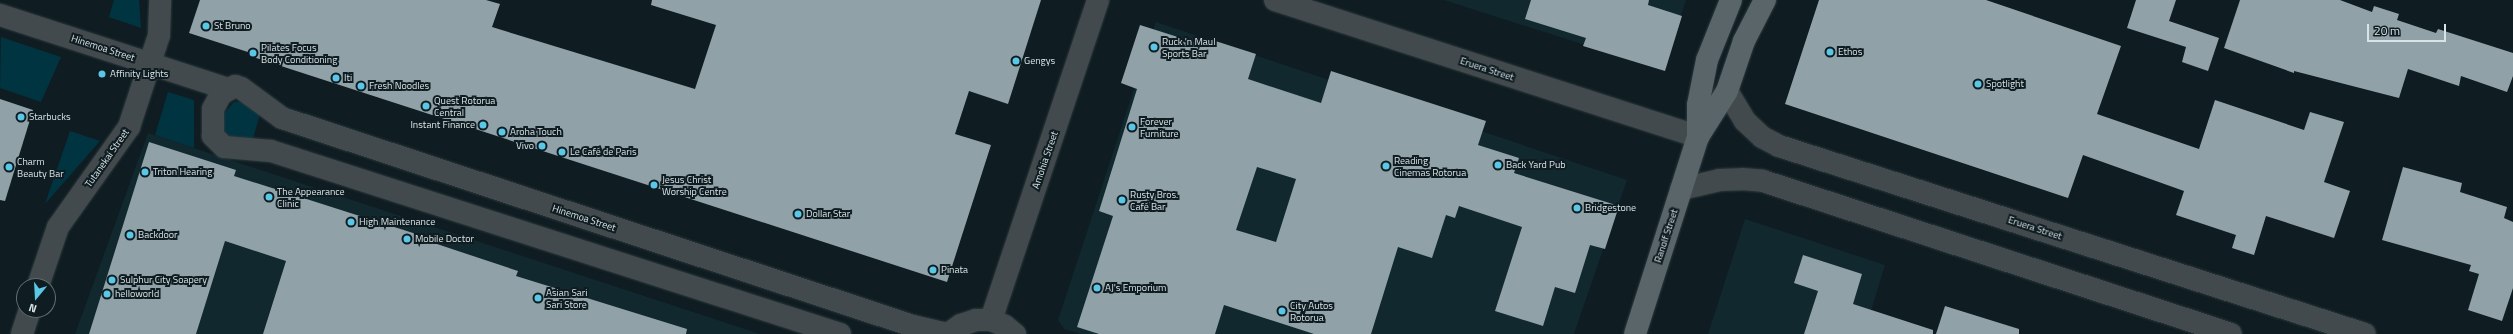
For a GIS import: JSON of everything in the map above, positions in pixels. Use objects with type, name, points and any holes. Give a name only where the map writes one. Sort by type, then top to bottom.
[{"type":"main road","name":"Ranolf Street","points":[[1698,137],[1698,105],[1708,60],[1730,0]]},
{"type":"main road","name":"Ranolf Street","points":[[1635,334],[1698,137],[1727,91],[1744,41],[1766,0]]},
{"type":"street","name":"Tutanekai Street","points":[[41,278],[58,227],[129,127],[159,35],[160,0]]},
{"type":"street","name":"Amohia Street","points":[[991,320],[1098,0]]},
{"type":"street","name":"Eruera Street","points":[[1275,0],[1698,137]]},
{"type":"street","name":"Hinemoa Street","points":[[0,15],[228,89],[235,86],[250,92],[282,118],[905,324],[948,334]]},
{"type":"street","points":[[228,89],[217,100],[211,117],[213,136],[224,147],[271,150],[840,334]]},
{"type":"street","name":"Eruera Street","points":[[1727,91],[1745,121],[1762,137],[1779,146],[2365,334]]},
{"type":"street","points":[[1681,189],[1719,180],[1742,179],[1763,182],[2231,334]]},
{"type":"street","points":[[22,334],[27,318]]},
{"type":"street","points":[[948,334],[961,325],[976,320],[991,320],[1005,326],[1015,334]]},
{"type":"shaded area","points":[[114,0],[139,0],[141,28],[109,17]]},
{"type":"shaded area","points":[[1444,0],[1686,0],[1663,70]]},
{"type":"shaded area","points":[[1156,22],[1627,180],[1574,334],[1081,334],[1064,329],[1058,320]]},
{"type":"shaded area","points":[[1,37],[61,57],[41,102],[0,88]]},
{"type":"shaded area","points":[[168,92],[194,100],[194,148],[155,135]]},
{"type":"shaded area","points":[[234,102],[247,102],[260,114],[252,142],[235,142],[222,134],[221,117]]},
{"type":"shaded area","points":[[70,131],[100,141],[45,204]]},
{"type":"shaded area","points":[[148,133],[760,334],[75,334]]},
{"type":"shaded area","points":[[1745,219],[1885,265],[1864,334],[1708,334]]},
{"type":"building","points":[[200,0],[486,0],[500,4],[492,27],[695,89],[716,25],[651,5],[652,0],[1041,0],[1008,104],[969,91],[955,134],[991,145],[947,282],[253,57],[254,54],[189,33]]},
{"type":"building","points":[[1531,0],[1649,0],[1648,5],[1682,16],[1665,71],[1583,46],[1586,38],[1525,19]]},
{"type":"building","points":[[1819,0],[1986,0],[2121,46],[2097,114],[2199,149],[2215,100],[2304,130],[2310,112],[2344,122],[2324,182],[2350,191],[2334,238],[2266,216],[2254,255],[2232,248],[2236,235],[2176,215],[2184,191],[2083,155],[2068,198],[1785,104]]},
{"type":"building","points":[[2136,0],[2176,0],[2169,21],[2219,38],[2208,71],[2182,62],[2186,47],[2127,28]]},
{"type":"building","points":[[2240,0],[2340,0],[2372,12],[2374,6],[2399,14],[2397,20],[2436,33],[2438,29],[2513,53],[2513,76],[2507,92],[2461,76],[2459,86],[2408,69],[2399,98],[2294,71],[2294,73],[2224,48]]},
{"type":"building","points":[[1140,25],[1203,45],[1206,38],[1256,54],[1248,79],[1321,103],[1331,71],[1486,121],[1478,145],[1519,158],[1514,173],[1619,206],[1605,249],[1590,245],[1575,293],[1555,287],[1543,326],[1495,311],[1522,227],[1459,206],[1455,218],[1446,215],[1432,258],[1398,247],[1371,334],[1314,334],[1224,305],[1215,334],[1099,334],[1077,327],[1113,216],[1099,211],[1137,89],[1121,83]],"holes":[[[1257,167],[1296,179],[1276,242],[1236,230]]]},
{"type":"building","points":[[0,99],[33,110],[5,201],[0,200]]},
{"type":"building","points":[[149,142],[236,170],[234,176],[435,240],[434,243],[518,271],[516,276],[687,329],[686,334],[263,334],[286,261],[225,241],[196,334],[89,334]]},
{"type":"building","points":[[2403,167],[2462,183],[2460,192],[2507,207],[2504,218],[2513,222],[2513,288],[2502,321],[2468,310],[2479,274],[2469,271],[2471,265],[2382,240]]},
{"type":"building","points":[[1803,255],[1862,274],[1853,304],[1933,330],[1933,334],[1804,334],[1818,291],[1794,283]]},
{"type":"building","points":[[1945,306],[2019,329],[2019,334],[1936,334]]},
{"type":"place","name":"St Bruno","points":[[206,26]]},
{"type":"place","name":"Ruck 'n Maul Sports Bar","points":[[1154,47]]},
{"type":"place","name":"Ethos","points":[[1830,52]]},
{"type":"place","name":"Pilates Focus Body Conditioning","points":[[253,53]]},
{"type":"place","name":"Gengys","points":[[1016,61]]},
{"type":"place","name":"Affinity Lights","points":[[102,74]]},
{"type":"place","name":"Iti","points":[[336,78]]},
{"type":"place","name":"Spotlight","points":[[1978,84]]},
{"type":"place","name":"Fresh Noodles","points":[[361,86]]},
{"type":"place","name":"Quest Rotorua Central","points":[[426,106]]},
{"type":"place","name":"Starbucks","points":[[21,117]]},
{"type":"place","name":"Instant Finance","points":[[483,125]]},
{"type":"place","name":"Forever Furniture","points":[[1132,127]]},
{"type":"place","name":"Aroha Touch","points":[[502,132]]},
{"type":"place","name":"Vivo","points":[[542,146]]},
{"type":"place","name":"Le Café de Paris","points":[[562,152]]},
{"type":"place","name":"Back Yard Pub","points":[[1498,165]]},
{"type":"place","name":"Reading Cinemas Rotorua","points":[[1386,166]]},
{"type":"place","name":"Charm Beauty Bar","points":[[9,167]]},
{"type":"place","name":"Triton Hearing","points":[[145,172]]},
{"type":"place","name":"Jesus Christ Worship Centre","points":[[654,185]]},
{"type":"place","name":"The Appearance Clinic","points":[[269,197]]},
{"type":"place","name":"Rusty Bros. Café Bar","points":[[1122,200]]},
{"type":"place","name":"Bridgestone","points":[[1577,208]]},
{"type":"place","name":"Dollar Star","points":[[798,214]]},
{"type":"place","name":"High Maintenance","points":[[351,222]]},
{"type":"place","name":"Backdoor","points":[[130,235]]},
{"type":"place","name":"Mobile Doctor","points":[[407,239]]},
{"type":"place","name":"Pinata","points":[[933,270]]},
{"type":"place","name":"Sulphur City Soapery","points":[[112,280]]},
{"type":"place","name":"AJ's Emporium","points":[[1097,288]]},
{"type":"place","name":"helloworld","points":[[107,294]]},
{"type":"place","name":"Asian Sari Sari Store","points":[[538,298]]},
{"type":"place","name":"City Autos Rotorua","points":[[1282,311]]}]
